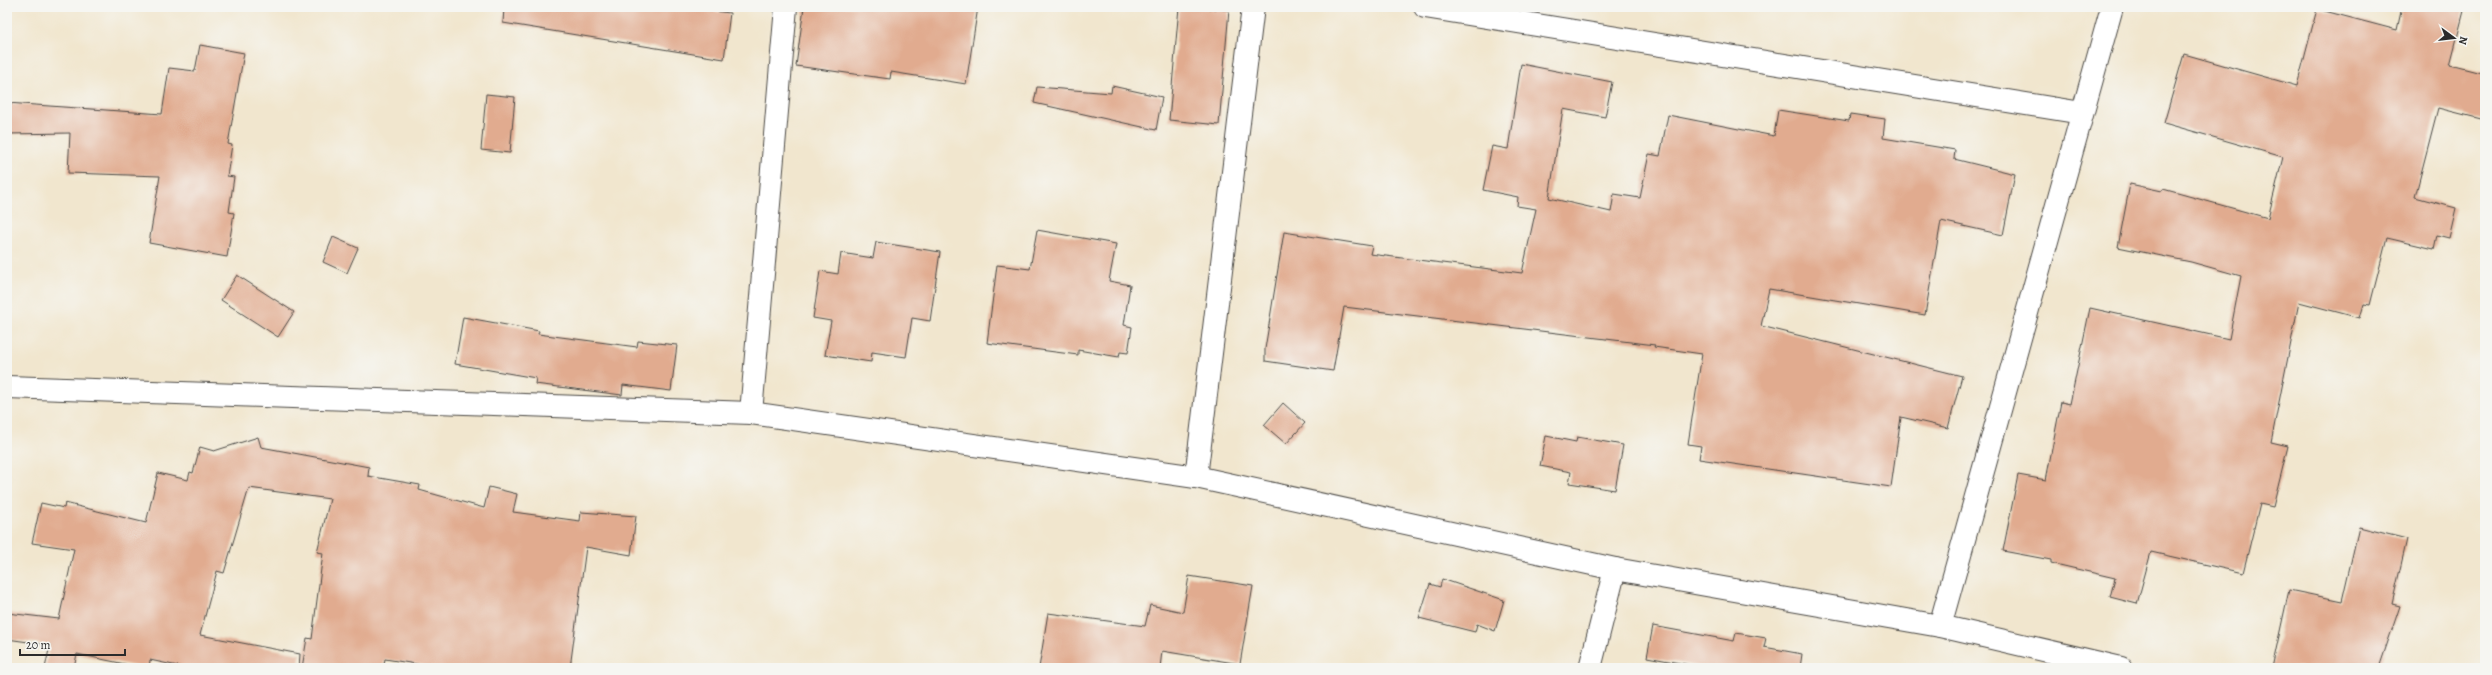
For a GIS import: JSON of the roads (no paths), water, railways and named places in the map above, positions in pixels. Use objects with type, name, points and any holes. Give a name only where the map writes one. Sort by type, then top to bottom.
[{"type":"street","points":[[751,414],[786,7]]},
{"type":"street","points":[[1196,477],[1253,7]]},
{"type":"street","points":[[1425,7],[2082,113]]},
{"type":"street","points":[[1940,626],[2112,7]]},
{"type":"street","points":[[7,387],[751,414],[1196,477],[1615,569],[1940,626],[2121,668]]},
{"type":"street","points":[[1590,668],[1615,569]]}]
